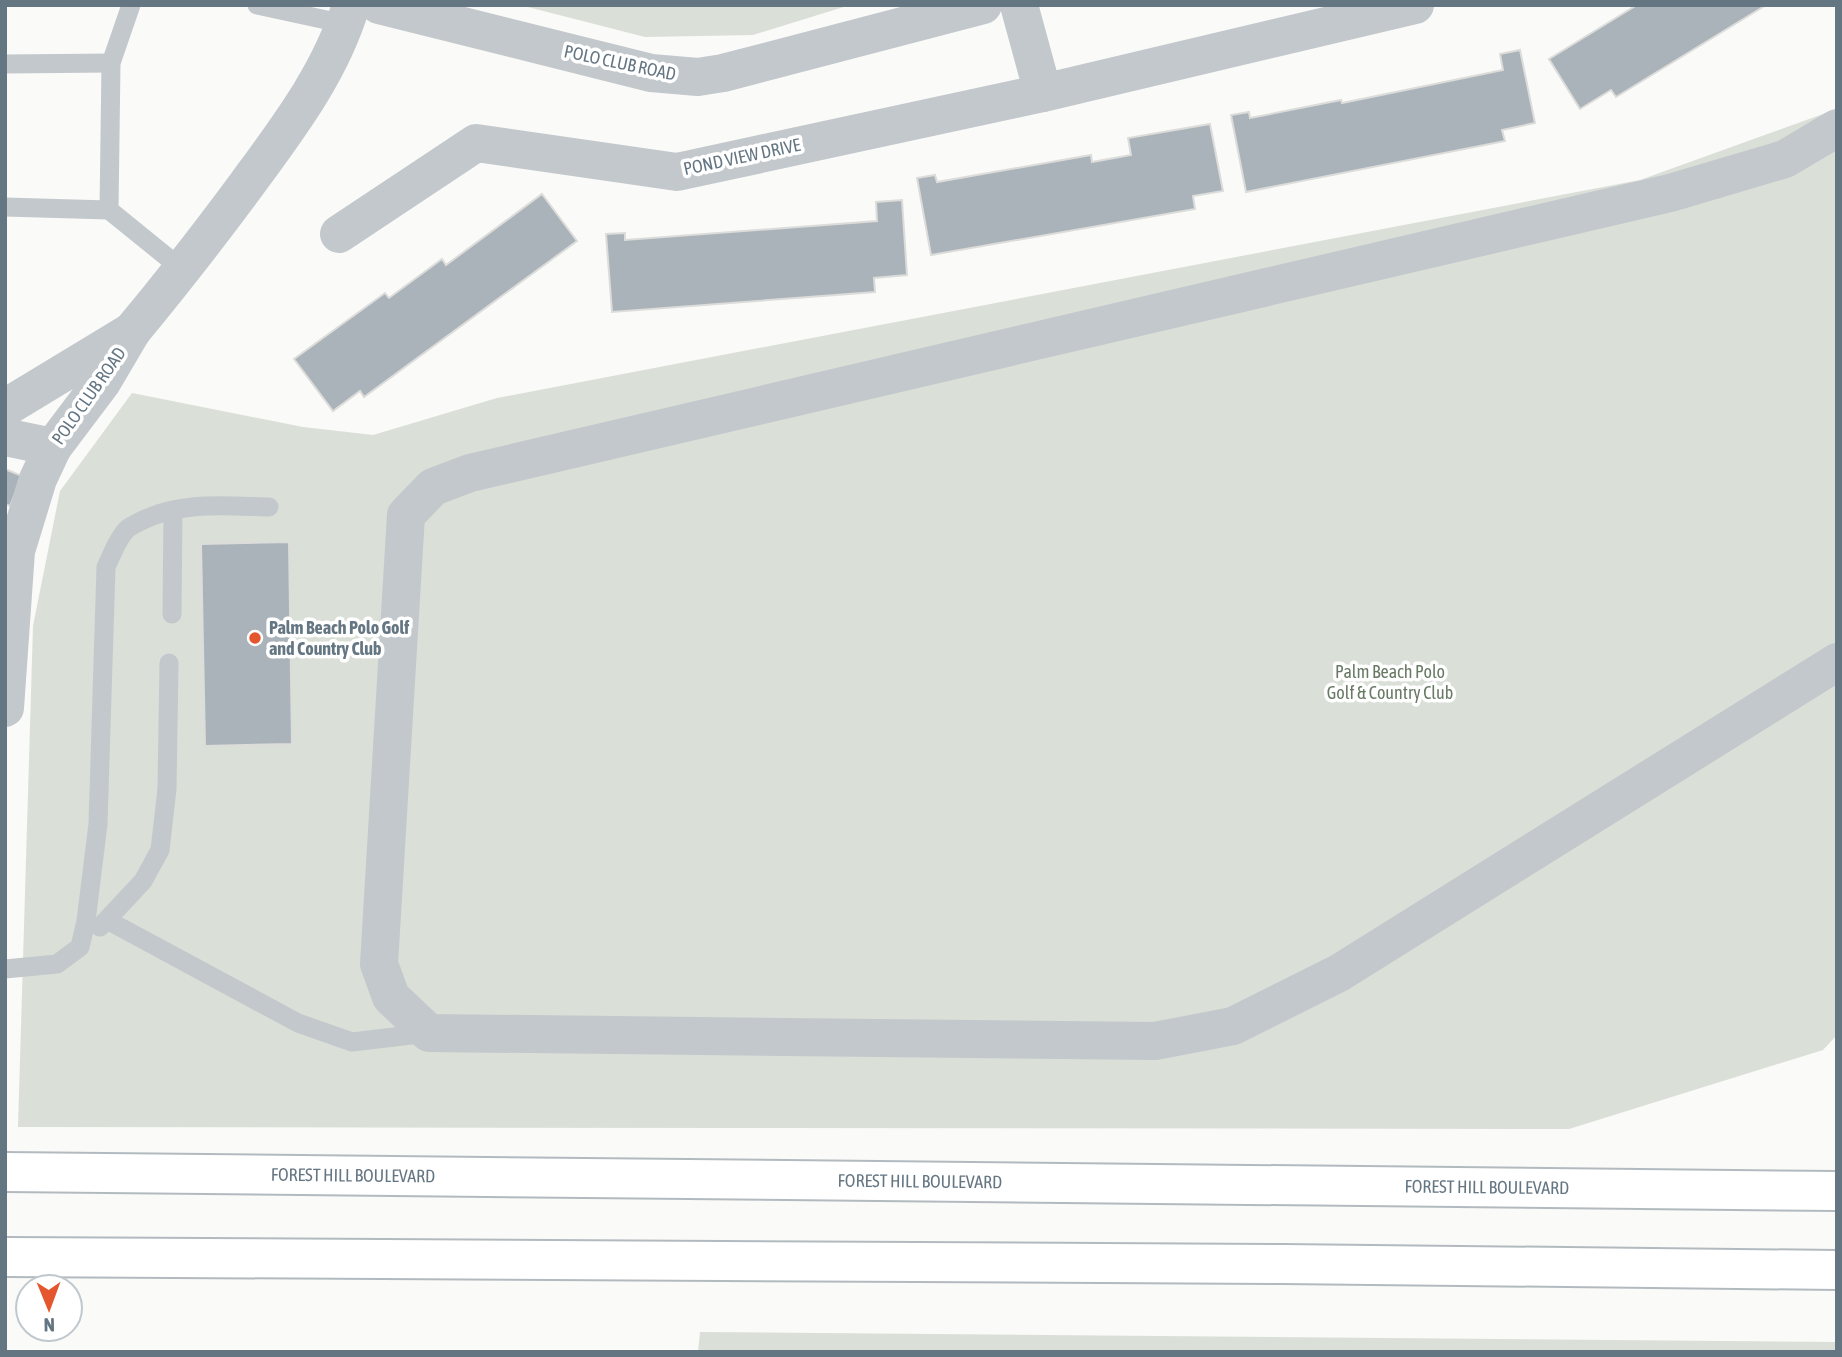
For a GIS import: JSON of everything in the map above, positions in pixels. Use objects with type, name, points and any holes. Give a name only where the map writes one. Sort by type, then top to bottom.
[{"type":"main road","name":"FOREST HILL BOULEVARD","points":[[5,1172],[1837,1191]]},
{"type":"main road","points":[[5,1256],[1381,1264],[1837,1270]]},
{"type":"street","name":"POLO CLUB ROAD","points":[[379,5],[652,73],[698,77],[723,73],[984,5]]},
{"type":"street","points":[[1019,5],[1043,93]]},
{"type":"street","name":"POND VIEW DRIVE","points":[[339,234],[477,143],[677,172],[1043,93],[1415,5]]},
{"type":"street","name":"POLO CLUB ROAD","points":[[5,708],[16,551],[38,479],[53,447],[102,382],[132,331],[183,270],[301,111],[348,15]]},
{"type":"street","points":[[1837,128],[1785,159],[1670,193],[470,473],[433,487],[406,515],[379,964],[391,997],[429,1033],[1155,1041],[1233,1026],[1339,973],[1837,662]]},
{"type":"street","name":"POLO CLUB ROAD","points":[[5,408],[132,331]]},
{"type":"street","points":[[5,437],[53,447]]},
{"type":"lane","points":[[109,209],[111,63],[131,5]]},
{"type":"lane","points":[[257,5],[348,15]]},
{"type":"lane","points":[[5,64],[111,63]]},
{"type":"lane","points":[[5,206],[109,209],[183,270]]},
{"type":"lane","points":[[79,947],[86,921],[98,824],[106,567],[128,528],[147,518],[173,510],[209,505],[270,507]]},
{"type":"lane","points":[[172,614],[173,510]]},
{"type":"lane","points":[[5,969],[57,964],[107,920],[143,881],[160,850],[167,789],[169,663]]},
{"type":"lane","points":[[107,920],[298,1023],[352,1042],[429,1033]]},
{"type":"green space","points":[[520,5],[850,5],[753,35],[645,37]]},
{"type":"green space","name":"Palm Beach Polo Golf & Country Club","points":[[1837,109],[1837,1035],[1823,1050],[1569,1129],[18,1127],[33,626],[60,491],[132,393],[303,427],[373,435],[497,398],[1640,180]]},
{"type":"green space","points":[[700,1332],[1837,1342],[1837,1352],[698,1352]]},
{"type":"building","points":[[1637,5],[1766,5],[1616,97],[1611,90],[1580,109],[1549,59]]},
{"type":"building","points":[[1520,50],[1535,123],[1502,130],[1505,141],[1246,192],[1231,115],[1249,112],[1250,118],[1341,100],[1342,103],[1503,70],[1500,54]]},
{"type":"building","points":[[1210,124],[1223,191],[1193,196],[1195,209],[931,255],[917,178],[935,175],[937,182],[1091,155],[1092,162],[1131,155],[1128,138]]},
{"type":"building","points":[[542,194],[577,241],[364,397],[360,391],[333,411],[294,359],[385,293],[389,298],[442,259],[446,265]]},
{"type":"building","points":[[902,200],[907,275],[874,278],[875,292],[612,312],[606,234],[625,233],[625,240],[877,221],[876,202]]},
{"type":"building","points":[[5,469],[22,476],[10,506],[5,504]]},
{"type":"building","points":[[289,542],[292,744],[205,746],[201,544]]},
{"type":"place","name":"Palm Beach Polo Golf and Country Club","points":[[255,638]]}]
